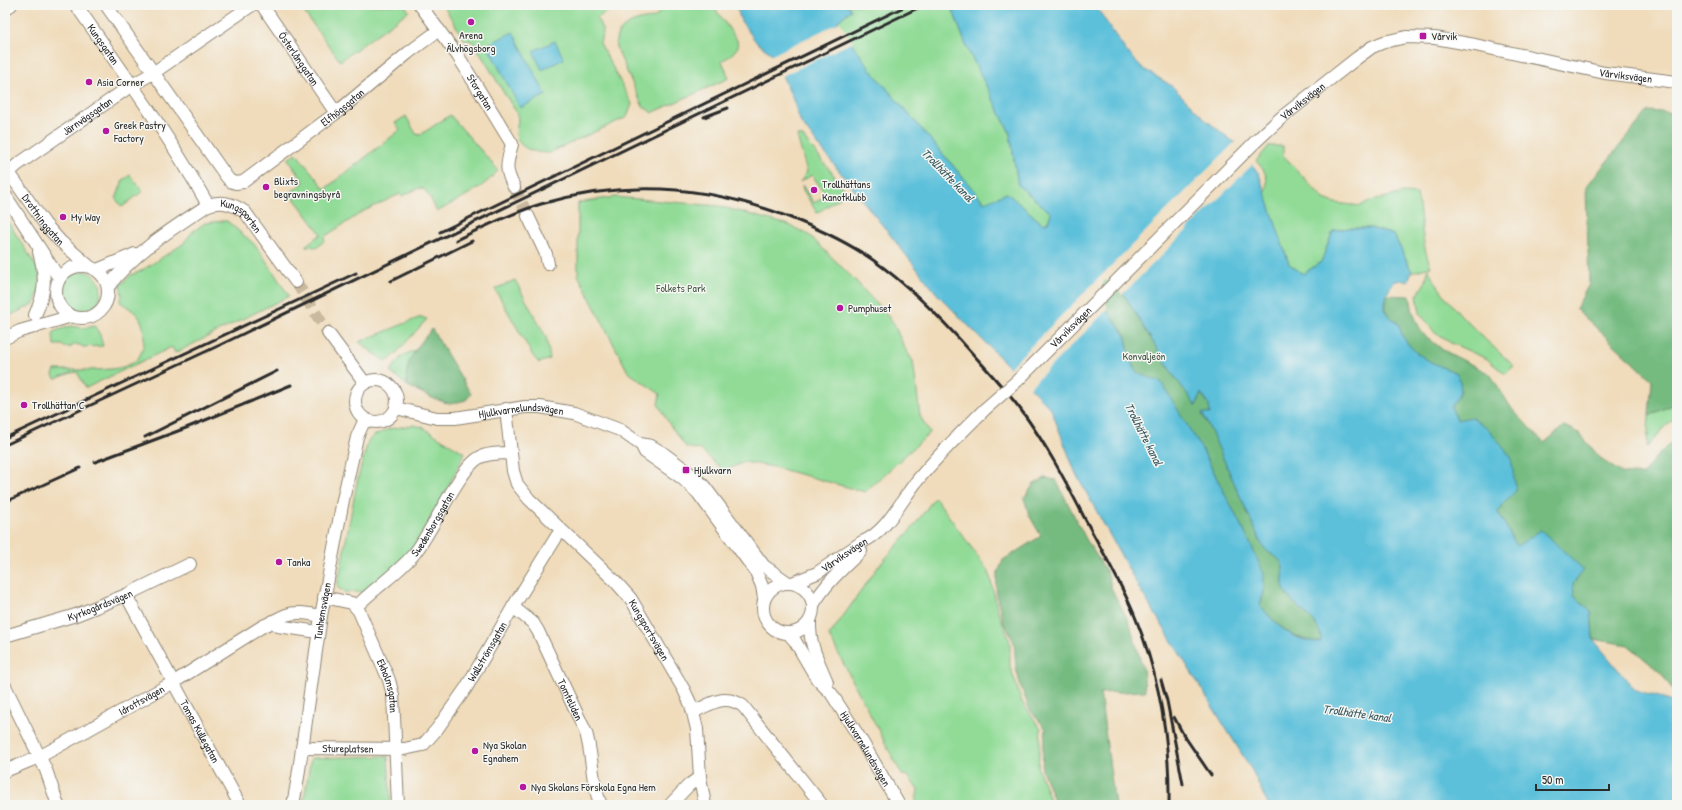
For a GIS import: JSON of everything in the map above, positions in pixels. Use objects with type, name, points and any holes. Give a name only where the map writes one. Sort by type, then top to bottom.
[{"type":"street","points":[[5,9],[11,5]]},
{"type":"street","name":"Kungsgatan","points":[[76,5],[132,85],[188,171],[208,205]]},
{"type":"street","points":[[106,5],[153,74]]},
{"type":"street","name":"Järnvägsgatan","points":[[6,172],[132,85],[153,74],[252,5]]},
{"type":"street","name":"Österlånggatan","points":[[262,5],[336,113]]},
{"type":"street","name":"Storgatan","points":[[420,5],[458,56],[512,144],[507,165],[507,174],[514,187]]},
{"type":"street","name":"Elfhögsgatan","points":[[153,74],[230,181],[236,183],[243,182],[336,113],[408,53],[439,30]]},
{"type":"street","name":"Vårviksvägen","points":[[789,583],[817,573],[862,542],[870,539],[895,512],[920,477],[944,449],[985,409],[1017,381],[1254,143],[1282,117],[1372,47],[1384,42],[1406,37],[1435,38],[1482,46],[1593,71],[1677,82]]},
{"type":"street","name":"Drottninggatan","points":[[6,172],[60,241],[93,268]]},
{"type":"street","name":"Drottninggatan","points":[[5,195],[59,278]]},
{"type":"street","name":"Kungsporten","points":[[108,287],[121,270],[148,247],[208,205],[216,202],[235,205],[245,212],[296,282]]},
{"type":"street","points":[[528,216],[546,254],[548,264]]},
{"type":"street","points":[[35,240],[43,266],[44,288],[42,301],[35,315]]},
{"type":"street","name":"Kungsporten","points":[[93,268],[148,247]]},
{"type":"street","points":[[5,338],[20,331],[72,316],[85,318],[97,313],[106,303],[108,287],[103,276],[93,268],[81,265],[71,267],[59,278],[56,290],[57,299],[62,309],[72,316]]},
{"type":"street","points":[[20,331],[35,315],[57,299]]},
{"type":"street","points":[[328,333],[366,383]]},
{"type":"street","points":[[378,380],[390,385],[396,396],[396,408],[393,414],[383,421],[377,422],[365,420],[356,408],[356,394],[366,383],[378,380]]},
{"type":"street","name":"Hjulkvarnelundsvägen","points":[[396,408],[437,418],[455,418],[506,409],[540,407],[574,413],[620,430],[640,444],[645,452],[682,478],[698,493],[713,511],[756,572],[762,586],[764,598]]},
{"type":"street","name":"Kungsportsvägen","points":[[506,409],[511,453],[517,484],[529,498],[615,581],[631,599],[684,690],[693,712],[697,729],[700,777],[705,805]]},
{"type":"street","name":"Tunhemsvägen","points":[[292,805],[302,748],[324,597],[357,437],[365,420]]},
{"type":"street","name":"Hjulkvarnelundsvägen","points":[[640,444],[651,446],[662,453],[704,486],[764,566],[789,583]]},
{"type":"street","name":"Swedenborgsgatan","points":[[356,606],[386,581],[414,554],[455,488],[475,460],[482,456],[511,453]]},
{"type":"street","name":"Wallströmsgatan","points":[[394,749],[416,747],[429,740],[466,688],[513,607],[557,536],[562,531]]},
{"type":"street","points":[[813,605],[831,580],[864,549],[870,539]]},
{"type":"street","name":"Kyrkogårdsvägen","points":[[5,636],[76,615],[126,595],[190,564]]},
{"type":"street","points":[[789,583],[800,586],[807,591],[813,605],[813,613],[810,621],[798,631],[788,633],[777,631],[766,620],[763,609],[764,598],[775,586],[789,583]]},
{"type":"street","name":"Tomas Kullegatan","points":[[126,595],[240,805]]},
{"type":"street","points":[[324,597],[352,603],[356,606]]},
{"type":"street","name":"Ekholmsgatan","points":[[356,606],[389,680],[392,695],[398,805]]},
{"type":"street","name":"Tomteliden","points":[[513,607],[533,623],[538,631],[586,733],[590,745],[597,796],[601,805]]},
{"type":"street","name":"Idrottsvägen","points":[[5,771],[39,757],[174,682],[263,626],[274,622],[281,617],[295,613],[321,616]]},
{"type":"street","name":"Hjulkvarnelundsvägen","points":[[810,621],[813,650],[831,693],[861,740],[899,805]]},
{"type":"street","points":[[274,622],[278,626],[318,632]]},
{"type":"street","name":"Hjulkvarnelundsvägen","points":[[788,633],[795,640],[817,679],[831,693]]},
{"type":"street","points":[[5,686],[46,770],[58,805]]},
{"type":"street","points":[[693,712],[716,701],[726,699],[734,700],[743,706],[822,805]]},
{"type":"street","name":"Stureplatsen","points":[[302,748],[394,749]]},
{"type":"street","points":[[670,805],[689,785],[700,777]]},
{"type":"green space","points":[[305,5],[404,5],[409,11],[340,61],[301,8]]},
{"type":"green space","points":[[443,5],[618,5],[597,18],[603,31],[600,43],[632,104],[627,117],[549,153],[540,153],[524,147],[518,141],[516,135],[518,121],[517,114],[473,42],[464,39]]},
{"type":"green space","points":[[666,5],[691,5],[695,8],[714,7],[737,40],[738,47],[731,55],[722,61],[729,78],[652,113],[642,105],[616,47],[616,40],[618,34],[627,25],[640,20],[654,18]]},
{"type":"green space","points":[[848,5],[951,5],[967,48],[1010,133],[1018,185],[1051,213],[1048,222],[1043,224],[1007,193],[985,203],[870,69],[837,22],[851,10]]},
{"type":"green space","points":[[1648,111],[1677,113],[1677,402],[1649,416],[1652,380],[1576,309],[1589,284],[1586,187]]},
{"type":"green space","points":[[450,115],[498,170],[493,176],[479,188],[437,212],[430,197],[424,189],[419,188],[402,196],[400,194],[364,211],[324,237],[325,240],[318,247],[305,246],[321,234],[290,193],[304,182],[288,159],[296,153],[325,189],[400,130],[395,123],[406,116],[416,134],[420,135]]},
{"type":"green space","points":[[797,136],[802,136],[833,174],[846,194],[817,213],[803,190],[802,185],[814,203],[826,195],[812,175],[800,182],[807,172]]},
{"type":"green space","points":[[1269,146],[1283,146],[1283,155],[1324,199],[1335,203],[1361,206],[1367,202],[1403,193],[1417,194],[1423,240],[1431,267],[1412,272],[1394,235],[1371,228],[1348,228],[1333,231],[1321,262],[1303,274],[1289,264],[1265,193],[1267,183],[1266,175],[1256,161]]},
{"type":"green space","points":[[130,175],[143,191],[122,207],[116,199],[123,180]]},
{"type":"green space","name":"Folkets Park","points":[[614,197],[719,206],[789,225],[809,235],[854,279],[893,322],[904,347],[913,361],[920,416],[930,433],[865,492],[774,467],[744,462],[724,471],[701,450],[686,447],[670,425],[658,404],[660,394],[628,372],[578,275],[578,203]]},
{"type":"green space","points":[[5,217],[38,269],[41,286],[34,304],[5,318]]},
{"type":"green space","points":[[227,221],[253,243],[289,296],[175,353],[172,347],[86,388],[77,372],[55,379],[53,375],[55,370],[110,369],[127,366],[134,362],[143,349],[144,331],[138,316],[120,302],[122,295],[120,285],[131,275],[141,271],[183,244],[192,232],[205,223]]},
{"type":"green space","points":[[1428,269],[1436,283],[1456,309],[1478,333],[1514,366],[1505,374],[1487,359],[1451,343],[1435,333],[1420,313],[1417,295],[1426,281]]},
{"type":"green space","points":[[81,271],[89,273],[95,277],[99,283],[101,291],[99,299],[95,305],[89,309],[81,311],[73,309],[67,305],[63,299],[61,291],[63,283],[67,277],[73,273]]},
{"type":"green space","name":"Konvaljeön","points":[[1111,278],[1123,293],[1172,373],[1196,406],[1201,393],[1209,405],[1210,414],[1202,414],[1263,547],[1276,557],[1282,564],[1284,571],[1283,584],[1285,592],[1314,622],[1321,635],[1322,642],[1302,639],[1286,631],[1273,620],[1260,605],[1264,592],[1250,543],[1203,451],[1145,376],[1138,373],[1130,360],[1126,337],[1104,306],[1099,288],[1103,279]]},
{"type":"green space","points":[[515,280],[546,337],[550,359],[539,363],[533,356],[495,289]]},
{"type":"green space","points":[[1386,295],[1410,296],[1413,313],[1422,333],[1443,350],[1490,374],[1512,409],[1544,443],[1564,426],[1579,433],[1602,460],[1622,473],[1643,475],[1655,458],[1677,437],[1677,696],[1661,673],[1628,645],[1593,639],[1591,612],[1574,596],[1573,584],[1583,569],[1517,546],[1498,512],[1503,503],[1516,490],[1457,420],[1451,407],[1461,391],[1457,373],[1436,365],[1416,354],[1403,338],[1398,323],[1388,316],[1386,309]]},
{"type":"green space","points":[[421,317],[427,319],[390,360],[383,360],[359,342]]},
{"type":"green space","points":[[71,326],[83,328],[95,326],[100,335],[103,346],[83,347],[74,344],[72,347],[64,347],[62,345],[54,345],[53,334],[55,331]]},
{"type":"green space","points":[[432,329],[471,394],[466,400],[450,404],[432,398],[408,386],[406,378],[407,370],[412,355]]},
{"type":"green space","points":[[415,350],[409,363],[406,376],[408,386],[390,372],[402,356]]},
{"type":"green space","points":[[1677,402],[1677,417],[1667,425],[1647,447],[1649,416]]},
{"type":"green space","points":[[414,425],[422,427],[465,453],[443,497],[412,550],[365,592],[344,592],[337,587],[357,482],[368,441],[373,436],[389,429]]},
{"type":"green space","points":[[1045,478],[1056,480],[1086,539],[1108,574],[1112,590],[1130,624],[1143,669],[1145,691],[1100,693],[1115,805],[1056,805],[1042,770],[1046,729],[1030,710],[1021,687],[1016,669],[1014,642],[1004,623],[996,594],[997,575],[1003,560],[1041,536],[1029,515],[1024,498],[1034,484]]},
{"type":"green space","points":[[935,497],[989,572],[997,608],[1010,642],[1010,666],[1022,702],[1041,729],[1038,768],[1052,805],[919,805],[916,801],[918,790],[908,776],[902,775],[829,636],[878,567],[914,526]]},
{"type":"green space","points":[[388,756],[391,805],[303,805],[311,758]]},
{"type":"water","name":"Trollhätte kanal","points":[[736,5],[848,5],[851,10],[837,22],[870,69],[984,202],[1007,193],[1043,224],[1048,222],[1051,213],[1018,185],[1010,133],[967,48],[951,5],[1095,5],[1126,51],[1144,69],[1172,86],[1207,121],[1239,146],[1259,174],[1289,264],[1303,274],[1321,262],[1333,231],[1348,228],[1371,228],[1394,235],[1412,272],[1407,282],[1401,280],[1393,282],[1386,299],[1386,312],[1397,323],[1403,336],[1415,351],[1428,360],[1457,373],[1461,387],[1457,398],[1451,407],[1457,420],[1472,417],[1487,428],[1511,457],[1516,491],[1503,503],[1498,512],[1517,546],[1541,530],[1584,570],[1573,584],[1574,596],[1591,612],[1593,639],[1635,690],[1677,702],[1677,805],[1268,805],[1253,772],[1139,588],[1076,474],[1051,409],[937,294],[801,123],[792,97],[772,54],[757,43],[741,21]],"holes":[[[1111,278],[1123,293],[1172,373],[1196,406],[1201,393],[1209,405],[1210,414],[1202,413],[1263,547],[1276,557],[1282,564],[1285,592],[1314,622],[1318,628],[1321,642],[1294,636],[1279,626],[1260,605],[1264,592],[1264,574],[1250,543],[1203,451],[1161,382],[1138,373],[1130,360],[1126,337],[1104,306],[1099,288],[1103,279]]]},
{"type":"water","points":[[513,32],[546,95],[520,108],[487,45]]},
{"type":"water","points":[[555,41],[564,59],[542,70],[533,51]]},
{"type":"pier","points":[[840,22],[853,42],[780,77],[770,56]]},
{"type":"pier","points":[[1236,141],[1254,163],[1122,295],[1110,280],[1104,281],[1101,289],[1108,309],[1028,389],[1008,369]]},
{"type":"tunnel","points":[[514,187],[528,216]]},
{"type":"tunnel","points":[[296,282],[328,333]]},
{"type":"railway","points":[[440,232],[908,5]]},
{"type":"railway","points":[[5,445],[220,345],[924,5]]},
{"type":"railway","points":[[704,117],[728,108]]},
{"type":"railway","points":[[456,240],[498,220],[519,212],[541,204],[573,196],[604,191],[667,189],[698,192],[729,198],[791,218],[843,242],[863,253],[887,270],[925,303],[948,327],[1021,410],[1055,462],[1112,568],[1136,619],[1157,687],[1162,710],[1168,757],[1169,805]]},
{"type":"railway","points":[[391,281],[472,241]]},
{"type":"railway","points":[[5,438],[356,273]]},
{"type":"railway","points":[[145,437],[277,371]]},
{"type":"railway","points":[[95,462],[186,428],[291,385]]},
{"type":"railway","points":[[5,502],[80,468]]},
{"type":"railway","points":[[1161,680],[1167,701],[1183,784]]},
{"type":"railway","points":[[1174,717],[1183,734],[1211,775]]},
{"type":"place","name":"Arena Älvhögsborg","points":[[471,22]]},
{"type":"place","name":"Vårvik","points":[[1423,36]]},
{"type":"place","name":"Asia Corner","points":[[89,82]]},
{"type":"place","name":"Greek Pastry Factory","points":[[106,131]]},
{"type":"place","name":"Blixts begravningsbyrå","points":[[266,187]]},
{"type":"place","name":"Trollhättans Kanotklubb","points":[[814,190]]},
{"type":"place","name":"My Way","points":[[63,217]]},
{"type":"place","name":"Pumphuset","points":[[840,308]]},
{"type":"place","name":"Trollhättan C","points":[[24,405]]},
{"type":"place","name":"Hjulkvarn","points":[[686,470]]},
{"type":"place","name":"Tanka","points":[[279,562]]},
{"type":"place","name":"Nya Skolan Egnahem","points":[[475,751]]},
{"type":"place","name":"Nya Skolans Förskola Egna Hem","points":[[523,787]]}]
